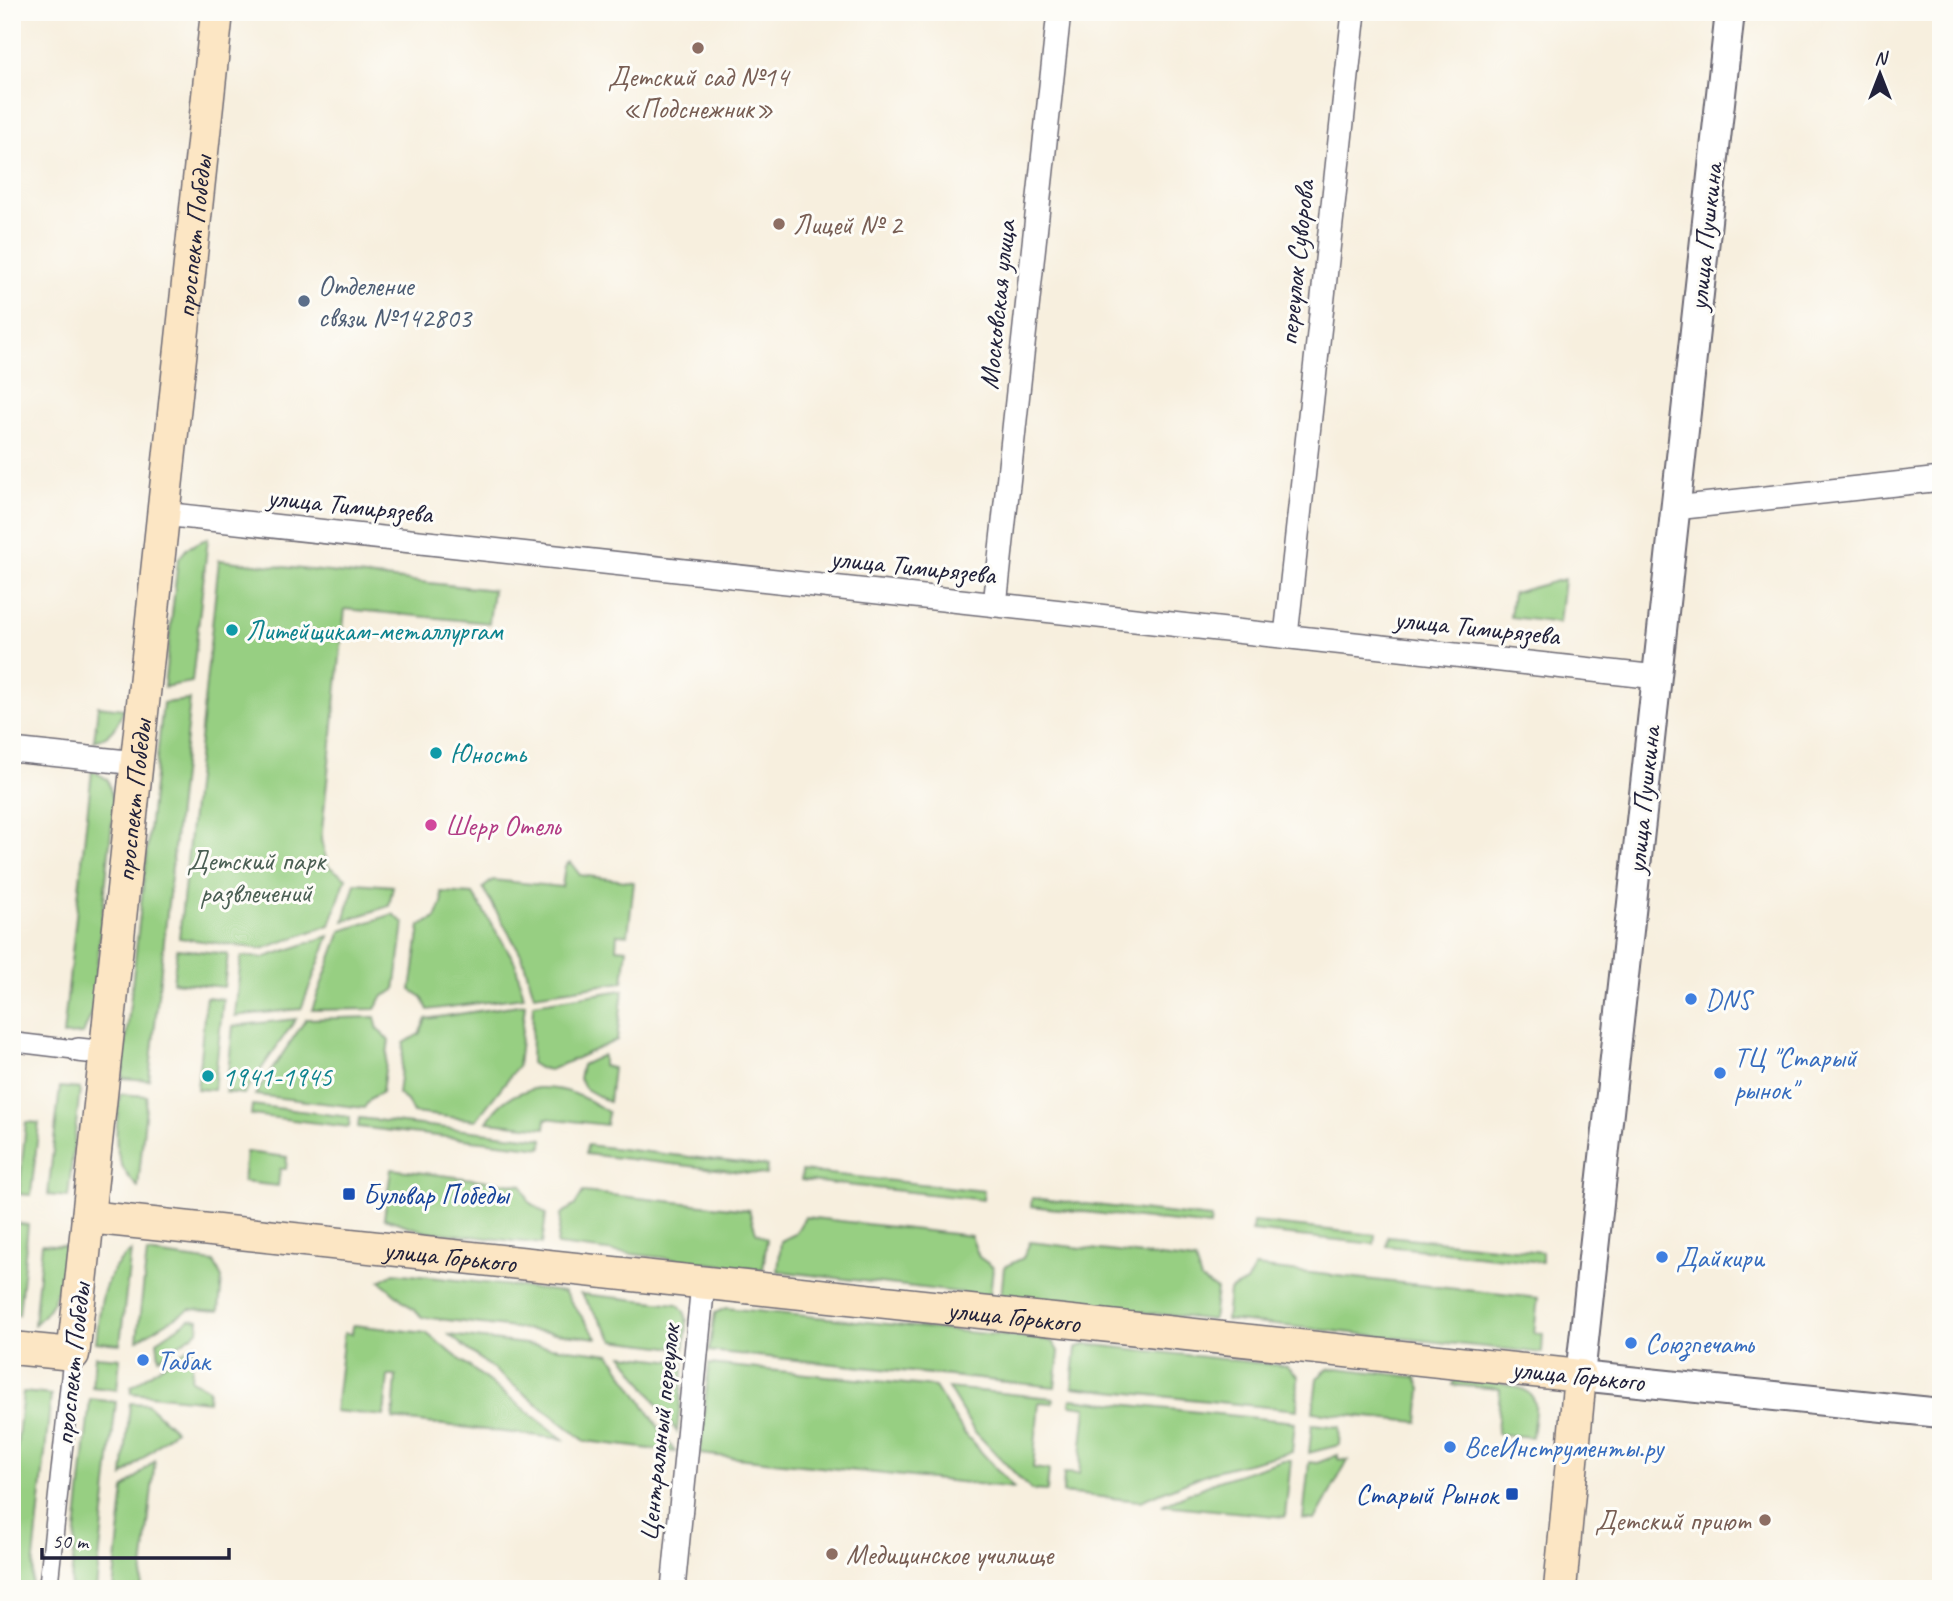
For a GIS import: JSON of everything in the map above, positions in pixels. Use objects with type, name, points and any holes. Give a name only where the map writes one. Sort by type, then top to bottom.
[{"type":"main road","name":"проспект Победы","points":[[73,1354],[89,1217],[92,1051],[137,764],[217,12]]},
{"type":"main road","name":"улица Горького","points":[[89,1217],[1580,1376]]},
{"type":"main road","points":[[12,1348],[73,1354]]},
{"type":"main road","name":"улица Пушкина","points":[[1560,1589],[1580,1376]]},
{"type":"street","name":"Московская улица","points":[[995,605],[1059,12]]},
{"type":"street","name":"переулок Суворова","points":[[1286,636],[1354,12]]},
{"type":"street","name":"улица Пушкина","points":[[1580,1376],[1730,12]]},
{"type":"street","points":[[1675,508],[1941,479]]},
{"type":"street","name":"улица Тимирязева","points":[[163,514],[1657,677]]},
{"type":"street","points":[[12,750],[137,764]]},
{"type":"street","points":[[12,1042],[92,1051]]},
{"type":"street","name":"Центральный переулок","points":[[673,1589],[703,1283]]},
{"type":"street","name":"проспект Победы","points":[[48,1589],[73,1354]]},
{"type":"street","name":"улица Горького","points":[[1580,1376],[1941,1413]]},
{"type":"green space","points":[[208,538],[192,682],[164,687],[178,560],[187,548]]},
{"type":"green space","name":"Детский парк развлечений","points":[[219,560],[493,590],[489,623],[345,609],[321,840],[328,866],[346,878],[330,925],[262,949],[179,938]]},
{"type":"green space","points":[[1564,579],[1559,623],[1510,617],[1513,593]]},
{"type":"green space","points":[[190,700],[149,1080],[122,1078],[163,703]]},
{"type":"green space","points":[[98,706],[124,709],[113,730],[94,741]]},
{"type":"green space","points":[[92,770],[108,780],[114,804],[92,1013],[83,1034],[63,1035]]},
{"type":"green space","points":[[570,862],[580,875],[634,882],[628,935],[617,934],[616,948],[627,949],[623,982],[534,995],[522,956],[483,888],[493,880],[562,887],[565,866]]},
{"type":"green space","points":[[355,883],[393,886],[389,906],[344,921]]},
{"type":"green space","points":[[441,892],[473,894],[515,962],[524,997],[428,1010],[422,997],[411,990],[420,926],[436,918],[442,903]]},
{"type":"green space","points":[[393,914],[404,923],[395,990],[382,997],[375,1009],[312,1010],[341,931]]},
{"type":"green space","points":[[329,936],[301,1009],[235,1016],[241,956],[263,958]]},
{"type":"green space","points":[[177,949],[228,954],[224,987],[173,982]]},
{"type":"green space","points":[[623,990],[617,1040],[550,1070],[531,1063],[533,1004]]},
{"type":"green space","points":[[206,997],[223,999],[214,1090],[197,1089]]},
{"type":"green space","points":[[525,1004],[518,1066],[476,1120],[413,1113],[407,1101],[398,1094],[404,1043],[419,1034],[426,1019]]},
{"type":"green space","points":[[375,1017],[378,1030],[389,1040],[382,1092],[371,1098],[364,1108],[255,1095],[306,1019]]},
{"type":"green space","points":[[296,1019],[244,1094],[226,1092],[233,1026]]},
{"type":"green space","points":[[603,1055],[603,1066],[613,1068],[609,1102],[586,1089],[579,1079],[582,1065]]},
{"type":"green space","points":[[60,1087],[80,1089],[68,1197],[48,1195]]},
{"type":"green space","points":[[538,1088],[567,1091],[591,1102],[608,1112],[606,1125],[546,1118],[545,1128],[487,1122],[508,1099]]},
{"type":"green space","points":[[120,1094],[147,1096],[138,1187],[122,1166],[119,1155],[116,1132]]},
{"type":"green space","points":[[252,1105],[350,1117],[349,1127],[251,1115]]},
{"type":"green space","points":[[359,1118],[543,1139],[542,1148],[358,1127]]},
{"type":"green space","points":[[26,1122],[39,1123],[31,1195],[19,1194]]},
{"type":"green space","points":[[587,1145],[767,1166],[766,1175],[586,1154]]},
{"type":"green space","points":[[246,1152],[287,1157],[286,1169],[280,1169],[278,1186],[243,1182]]},
{"type":"green space","points":[[391,1169],[522,1185],[529,1202],[546,1214],[542,1244],[423,1231],[384,1218]]},
{"type":"green space","points":[[802,1171],[984,1191],[983,1200],[801,1180]]},
{"type":"green space","points":[[583,1192],[749,1210],[756,1232],[767,1239],[763,1270],[557,1245],[561,1214],[575,1205]]},
{"type":"green space","points":[[1032,1198],[1211,1218],[1210,1226],[1031,1206]]},
{"type":"green space","points":[[805,1217],[971,1236],[979,1257],[993,1267],[990,1296],[778,1271],[781,1241],[795,1234]]},
{"type":"green space","points":[[1253,1222],[1375,1235],[1374,1244],[1252,1231]]},
{"type":"green space","points":[[15,1223],[28,1225],[19,1315],[12,1314]]},
{"type":"green space","points":[[1388,1236],[1542,1252],[1542,1262],[1387,1246]]},
{"type":"green space","points":[[1030,1242],[1195,1261],[1201,1280],[1217,1290],[1213,1320],[1082,1306],[1083,1300],[1062,1298],[1061,1304],[1001,1297],[1004,1267],[1023,1258]]},
{"type":"green space","points":[[42,1244],[65,1246],[58,1289],[43,1317],[34,1325]]},
{"type":"green space","points":[[131,1251],[120,1344],[96,1342],[101,1303],[108,1280],[113,1270]]},
{"type":"green space","points":[[147,1253],[214,1262],[222,1278],[219,1311],[190,1309],[137,1340]]},
{"type":"green space","points":[[1255,1267],[1538,1298],[1534,1333],[1543,1334],[1542,1353],[1226,1320],[1229,1291],[1246,1282]]},
{"type":"green space","points":[[394,1273],[564,1292],[597,1338],[422,1317],[380,1281]]},
{"type":"green space","points":[[581,1294],[677,1304],[686,1318],[684,1349],[614,1340]]},
{"type":"green space","points":[[726,1308],[1046,1340],[1053,1342],[1059,1353],[1055,1387],[709,1351],[715,1313]]},
{"type":"green space","points":[[190,1319],[199,1320],[198,1331],[159,1358],[157,1341]]},
{"type":"green space","points":[[353,1325],[426,1333],[563,1439],[393,1419],[396,1376],[388,1376],[384,1416],[335,1411],[344,1333],[352,1334]]},
{"type":"green space","points":[[449,1335],[610,1354],[675,1452],[585,1441]]},
{"type":"green space","points":[[194,1344],[191,1380],[209,1389],[208,1401],[131,1393],[131,1387]]},
{"type":"green space","points":[[1086,1344],[1286,1366],[1298,1376],[1297,1410],[1072,1387],[1076,1348]]},
{"type":"green space","points":[[623,1355],[684,1362],[677,1432]]},
{"type":"green space","points":[[95,1356],[120,1358],[117,1390],[92,1387]]},
{"type":"green space","points":[[709,1364],[935,1387],[964,1433],[1014,1488],[700,1454]]},
{"type":"green space","points":[[1328,1369],[1416,1377],[1421,1389],[1418,1422],[1313,1412],[1317,1378]]},
{"type":"green space","points":[[1454,1379],[1487,1381],[1523,1389],[1531,1395],[1535,1403],[1532,1437],[1497,1434],[1500,1389],[1453,1385]]},
{"type":"green space","points":[[948,1388],[1053,1398],[1052,1403],[1039,1402],[1033,1468],[1049,1470],[1047,1491],[1031,1490],[974,1431]]},
{"type":"green space","points":[[23,1392],[51,1395],[31,1589],[12,1589],[12,1492]]},
{"type":"green space","points":[[90,1399],[116,1402],[96,1589],[70,1589]]},
{"type":"green space","points":[[1071,1399],[1295,1422],[1292,1452],[1211,1472],[1140,1501],[1063,1493],[1064,1473],[1079,1474],[1086,1407],[1070,1405]]},
{"type":"green space","points":[[130,1403],[147,1404],[175,1430],[123,1476]]},
{"type":"green space","points":[[1312,1424],[1340,1427],[1339,1445],[1309,1453]]},
{"type":"green space","points":[[1338,1455],[1338,1459],[1348,1460],[1315,1520],[1303,1519],[1309,1462],[1317,1463]]},
{"type":"green space","points":[[155,1460],[141,1589],[113,1589],[124,1489]]},
{"type":"green space","points":[[1283,1460],[1291,1460],[1285,1517],[1162,1505],[1218,1481]]},
{"type":"place","name":"Детский сад №14 «Подснежник»","points":[[698,48]]},
{"type":"place","name":"Лицей № 2","points":[[779,224]]},
{"type":"place","name":"Отделение связи №142803","points":[[304,301]]},
{"type":"place","name":"Литейщикам-металлургам","points":[[232,630]]},
{"type":"place","name":"Юность","points":[[436,753]]},
{"type":"place","name":"Шерр Отель","points":[[431,825]]},
{"type":"place","name":"DNS","points":[[1691,999]]},
{"type":"place","name":"ТЦ \"Старый рынок\"","points":[[1720,1073]]},
{"type":"place","name":"1941-1945","points":[[208,1076]]},
{"type":"place","name":"Бульвар Победы","points":[[349,1194]]},
{"type":"place","name":"Дайкири","points":[[1662,1257]]},
{"type":"place","name":"Союзпечать","points":[[1631,1343]]},
{"type":"place","name":"Табак","points":[[143,1360]]},
{"type":"place","name":"ВсеИнструменты.ру","points":[[1450,1447]]},
{"type":"place","name":"Старый Рынок","points":[[1512,1494]]},
{"type":"place","name":"Детский приют","points":[[1765,1520]]},
{"type":"place","name":"Медицинское училище","points":[[832,1554]]}]
